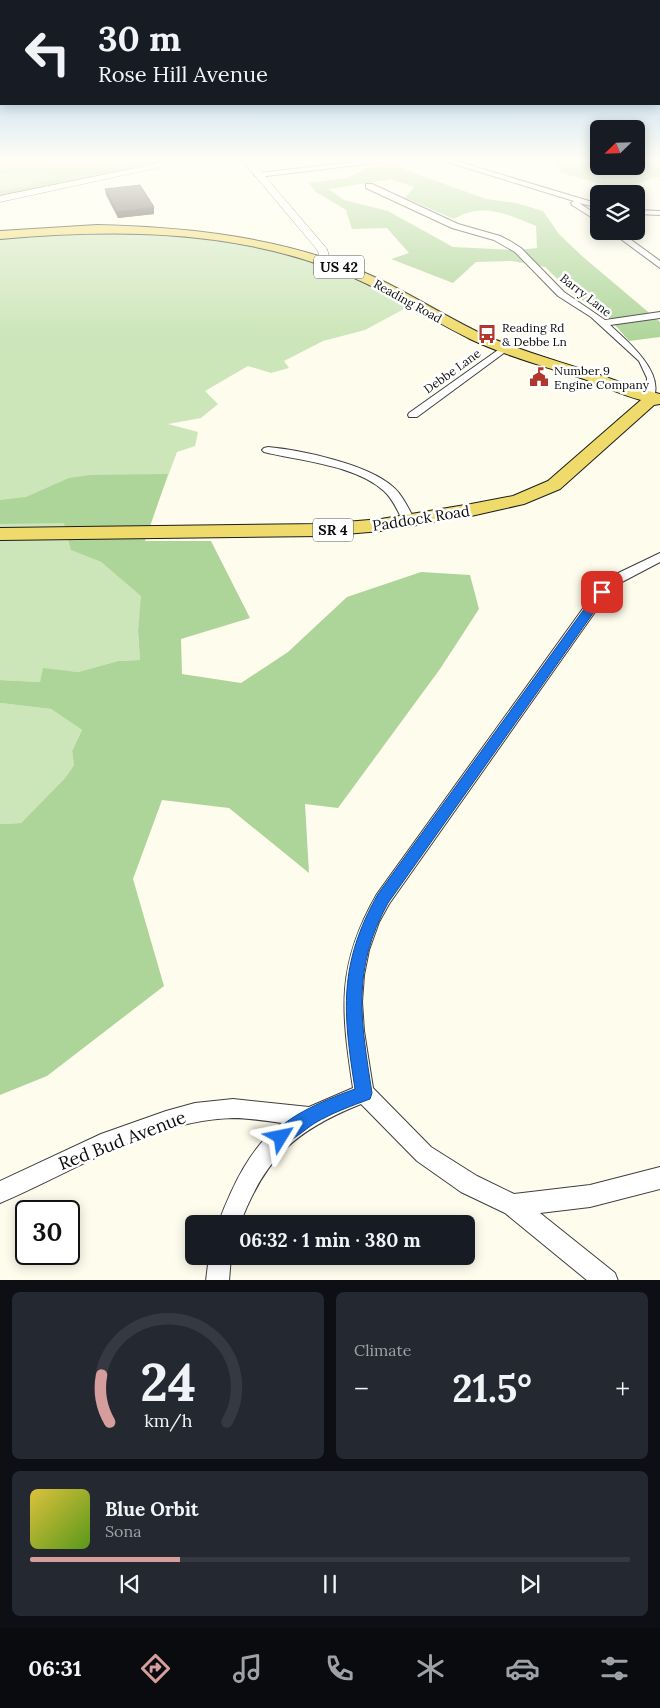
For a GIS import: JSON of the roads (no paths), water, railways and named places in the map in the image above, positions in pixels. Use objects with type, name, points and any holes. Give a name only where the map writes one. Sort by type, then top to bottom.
[{"type":"main road","name":"Reading Road","points":[[0,235],[74,230],[175,232],[250,242],[321,260],[381,285],[442,320],[506,348],[653,398]]},
{"type":"main road","name":"Paddock Road","points":[[0,534],[322,530],[381,525],[518,500],[554,485],[653,398]]},
{"type":"street","points":[[297,221],[323,251],[324,256],[321,260]]},
{"type":"street","name":"Barry Lane","points":[[444,221],[455,226],[498,238],[518,250],[561,294],[587,310],[603,323],[647,366],[653,381],[651,390],[653,398]]},
{"type":"street","points":[[627,240],[660,264]]},
{"type":"street","points":[[603,323],[660,314]]},
{"type":"street","name":"Debbe Lane","points":[[414,415],[506,348]]},
{"type":"street","points":[[268,450],[280,450],[325,462],[374,480],[393,493],[409,520]]},
{"type":"street","points":[[607,1280],[513,1205],[469,1184],[438,1165],[411,1142],[364,1093],[354,1031],[353,1002],[355,975],[360,950],[373,916],[383,898],[599,597],[617,580],[660,557]]},
{"type":"street","points":[[233,1215],[249,1181],[271,1148],[281,1137],[309,1117],[364,1093]]},
{"type":"street","name":"Red Bud Avenue","points":[[0,1192],[60,1163],[140,1129],[196,1113],[223,1109],[250,1109],[309,1117]]},
{"type":"street","points":[[513,1205],[590,1196],[660,1178]]},
{"type":"street","points":[[216,1280],[218,1265]]},
{"type":"place","name":"Reading Rd & Debbe Ln","points":[[487,334]]},
{"type":"place","name":"Number 9 Engine Company","points":[[539,377]]}]
